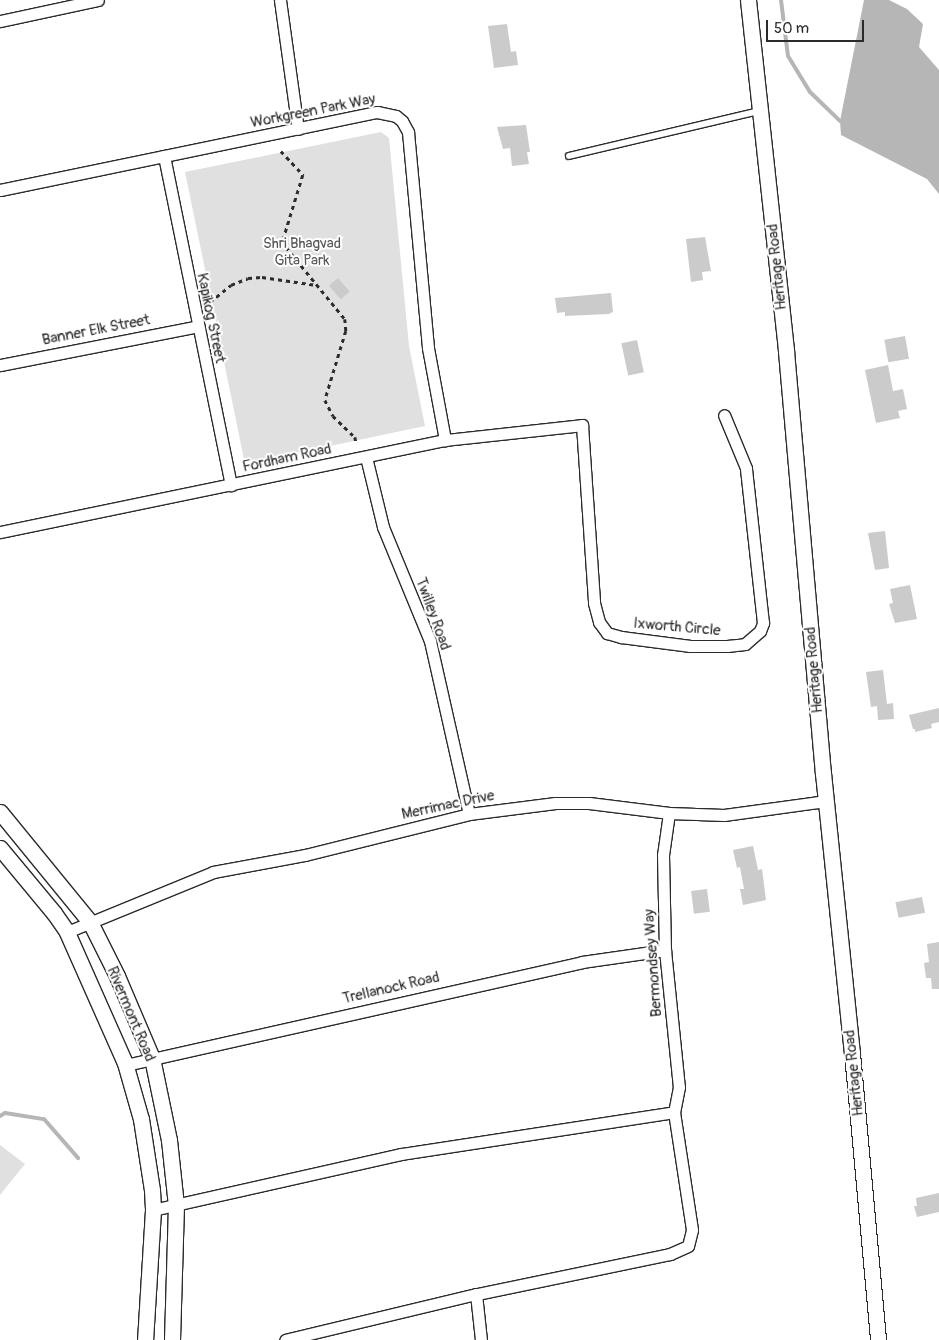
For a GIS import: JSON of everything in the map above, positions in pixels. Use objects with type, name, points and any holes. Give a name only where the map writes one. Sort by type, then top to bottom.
[{"type":"street","points":[[0,21],[98,0]]},
{"type":"street","points":[[280,0],[298,129]]},
{"type":"street","name":"Heritage Road","points":[[748,0],[786,351],[826,801],[852,1053],[878,1340]]},
{"type":"street","name":"Workgreen Park Way","points":[[0,190],[377,112],[396,116],[406,127],[428,348],[445,440]]},
{"type":"street","name":"Kapikog Street","points":[[164,156],[231,485]]},
{"type":"street","name":"Banner Elk Street","points":[[0,365],[198,326]]},
{"type":"street","name":"Ixworth Circle","points":[[582,425],[594,603],[598,622],[607,633],[621,637],[690,646],[727,646],[745,644],[760,631],[763,623],[746,468],[724,415]]},
{"type":"street","name":"Fordham Road","points":[[0,532],[445,440],[582,425]]},
{"type":"street","name":"Twilley Road","points":[[366,457],[383,527],[430,641],[469,814]]},
{"type":"street","name":"Merrimac Drive","points":[[67,932],[213,872],[304,855],[469,814],[555,803],[589,803],[669,813],[724,816],[826,801]]},
{"type":"street","name":"Rivermont Road","points":[[0,812],[90,922],[117,976],[152,1058],[169,1140],[176,1205],[172,1340]]},
{"type":"street","name":"Bermondsey Way","points":[[476,1294],[670,1254],[688,1246],[692,1230],[674,1112],[679,1087],[665,950],[663,855],[669,813]]},
{"type":"street","name":"Rivermont Road","points":[[0,848],[54,913],[67,932],[126,1065],[141,1119],[153,1210],[145,1340]]},
{"type":"street","name":"Trellanock Road","points":[[126,1065],[582,962],[665,950]]},
{"type":"street","points":[[153,1210],[402,1154],[674,1112]]},
{"type":"street","points":[[285,1340],[476,1294],[481,1340]]},
{"type":"lane","points":[[569,156],[760,111]]},
{"type":"path","points":[[281,151],[303,175],[284,237],[285,244],[288,251],[340,311],[347,327],[327,392],[326,404],[356,442]]},
{"type":"path","points":[[210,302],[231,285],[248,278],[262,277],[317,286]]},
{"type":"green space","name":"Shri Bhagvad Gita Park","points":[[381,132],[389,138],[409,346],[425,426],[245,464],[185,172]]},
{"type":"green space","points":[[0,1145],[25,1164],[0,1195]]},
{"type":"shaded area","points":[[864,0],[889,0],[907,9],[923,24],[919,47],[939,70],[939,194],[927,179],[841,135],[840,121]]},
{"type":"building","points":[[507,24],[511,52],[516,51],[518,65],[494,68],[488,26]]},
{"type":"building","points":[[526,125],[530,152],[527,152],[529,164],[512,166],[510,148],[503,149],[497,127]]},
{"type":"building","points":[[705,237],[711,271],[702,272],[703,280],[691,282],[686,239]]},
{"type":"building","points":[[338,278],[350,292],[341,299],[329,286]]},
{"type":"building","points":[[611,293],[613,312],[609,314],[565,316],[565,312],[557,313],[555,298]]},
{"type":"building","points":[[905,336],[909,359],[888,362],[884,340]]},
{"type":"building","points":[[637,340],[644,372],[628,376],[621,343]]},
{"type":"building","points":[[888,365],[893,391],[903,389],[907,409],[898,411],[900,418],[876,423],[865,370]]},
{"type":"building","points":[[885,531],[889,568],[875,570],[868,533]]},
{"type":"building","points":[[910,585],[917,619],[895,623],[889,604],[893,603],[890,589]]},
{"type":"building","points":[[883,670],[887,704],[893,703],[894,719],[878,720],[877,706],[871,707],[866,672]]},
{"type":"building","points":[[939,708],[939,722],[931,724],[932,728],[915,732],[909,715]]},
{"type":"building","points":[[753,846],[758,870],[762,869],[766,900],[743,905],[740,889],[744,889],[740,867],[737,868],[733,850]]},
{"type":"building","points":[[707,889],[710,912],[694,914],[691,891]]},
{"type":"building","points":[[922,897],[925,913],[899,918],[895,902]]},
{"type":"building","points":[[939,942],[939,989],[932,989],[931,978],[926,978],[924,963],[929,962],[927,944]]},
{"type":"building","points":[[939,1193],[939,1212],[917,1217],[914,1206],[917,1206],[916,1198]]},
{"type":"waterway","points":[[781,0],[788,56],[810,92],[840,121]]},
{"type":"waterway","points":[[0,1116],[5,1113],[44,1119],[78,1158]]}]
